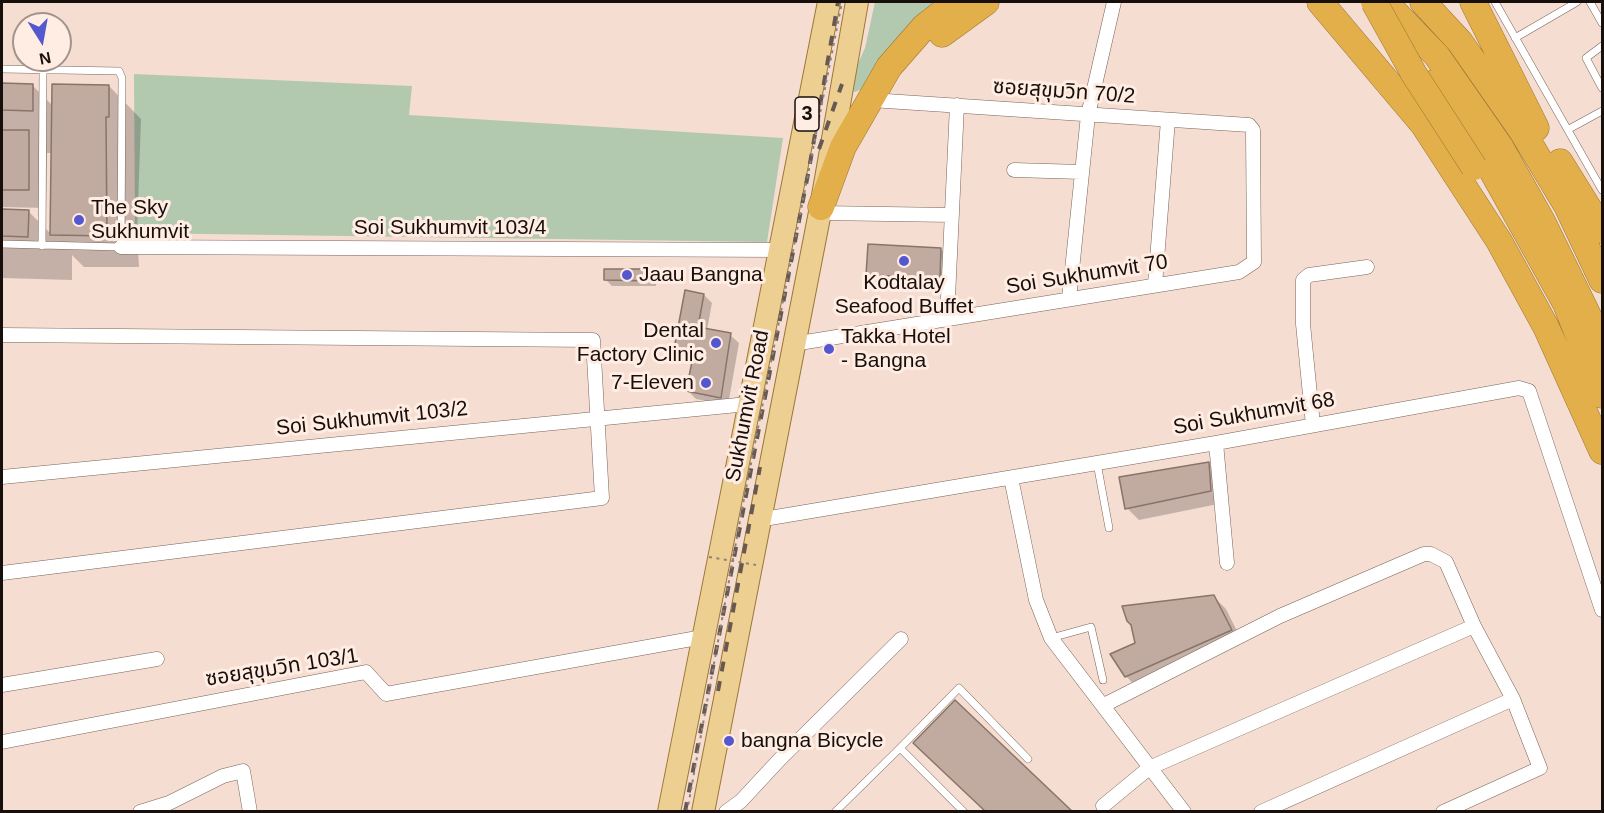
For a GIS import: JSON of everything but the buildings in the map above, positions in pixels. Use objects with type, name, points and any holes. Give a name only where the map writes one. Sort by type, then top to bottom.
[{"type":"highway","points":[[819,216],[843,147],[889,67],[906,46],[956,2]]},
{"type":"highway","points":[[871,100],[934,40],[986,2]]},
{"type":"highway","points":[[1320,2],[1423,124],[1499,241],[1546,327],[1602,451]]},
{"type":"highway","points":[[1359,2],[1427,73],[1486,160],[1566,304],[1601,391]]},
{"type":"highway","points":[[1374,2],[1414,75],[1474,167],[1601,391]]},
{"type":"highway","points":[[1385,2],[1437,56],[1501,148],[1542,221],[1602,344]]},
{"type":"highway","points":[[1423,2],[1460,42],[1522,131],[1567,206],[1602,280]]},
{"type":"highway","points":[[1432,2],[1486,56]]},
{"type":"highway","points":[[1454,2],[1486,56],[1602,230]]},
{"type":"highway","points":[[1473,2],[1536,128]]},
{"type":"main road","name":"Sukhumvit Road","points":[[669,812],[829,2]]},
{"type":"main road","name":"Sukhumvit Road","points":[[703,812],[819,216],[857,2]]},
{"type":"main road","points":[[727,517],[758,520]]},
{"type":"street","points":[[1069,299],[1088,115],[1114,2]]},
{"type":"street","name":"ซอยสุขุมวิท 70/2","points":[[871,100],[1249,125],[1252,129]]},
{"type":"street","points":[[947,319],[957,105]]},
{"type":"street","points":[[1155,285],[1168,120]]},
{"type":"street","name":"Soi Sukhumvit 70","points":[[794,344],[1239,272],[1254,262],[1252,129]]},
{"type":"street","points":[[1014,170],[1082,172]]},
{"type":"street","points":[[819,216],[952,215]]},
{"type":"street","name":"Soi Sukhumvit 103/4","points":[[121,247],[779,250]]},
{"type":"street","points":[[1313,425],[1303,324],[1303,280],[1310,274],[1367,267]]},
{"type":"street","points":[[2,335],[593,340],[602,498],[2,573]]},
{"type":"street","name":"Soi Sukhumvit 68","points":[[758,520],[1525,388],[1529,391],[1602,609]]},
{"type":"street","name":"Soi Sukhumvit 103/2","points":[[2,477],[748,404]]},
{"type":"street","points":[[1216,443],[1227,563]]},
{"type":"street","points":[[1011,478],[1036,600],[1051,638],[1184,812]]},
{"type":"street","points":[[1104,705],[1280,616],[1424,554],[1431,554],[1446,562],[1474,626],[1513,699],[1540,768],[1443,812]]},
{"type":"street","points":[[1103,806],[1149,768],[1474,626]]},
{"type":"street","name":"ซอยสุขุมวิท 103/1","points":[[2,742],[366,672],[386,694],[703,637]]},
{"type":"street","points":[[726,812],[741,801],[901,639]]},
{"type":"street","points":[[2,686],[158,658]]},
{"type":"street","points":[[1261,812],[1290,805],[1513,699]]},
{"type":"street","points":[[140,812],[170,807],[224,776],[243,771],[250,812]]},
{"type":"lane","points":[[1495,2],[1602,190]]},
{"type":"lane","points":[[1515,38],[1577,2]]},
{"type":"lane","points":[[1590,2],[1602,23]]},
{"type":"lane","points":[[1602,46],[1586,58],[1602,88]]},
{"type":"lane","points":[[2,244],[121,247],[121,74],[119,71],[72,70]]},
{"type":"lane","points":[[42,246],[43,72]]},
{"type":"lane","points":[[1569,129],[1602,111]]},
{"type":"lane","points":[[1097,461],[1108,528]]},
{"type":"lane","points":[[1051,638],[1091,627],[1103,680]]},
{"type":"lane","points":[[835,812],[959,688],[1028,759]]},
{"type":"lane","points":[[900,748],[964,812]]},
{"type":"path","points":[[687,812],[733,561],[843,2]]},
{"type":"path","points":[[896,290],[897,276]]},
{"type":"path","points":[[709,557],[756,565]]},
{"type":"green space","points":[[875,2],[944,2],[862,89],[855,92],[851,90],[849,83],[865,48]]},
{"type":"green space","points":[[134,74],[412,86],[409,115],[783,138],[767,242],[135,233]]},
{"type":"railway","points":[[685,812],[809,169],[838,2]]},
{"type":"railway","points":[[819,149],[842,84]]},
{"type":"railway","points":[[718,691],[760,467]]},
{"type":"place","name":"The Sky Sukhumvit","points":[[79,220]]},
{"type":"place","name":"Kodtalay Seafood Buffet","points":[[904,261]]},
{"type":"place","name":"Jaau Bangna","points":[[627,275]]},
{"type":"place","name":"Dental Factory Clinic","points":[[716,343]]},
{"type":"place","name":"Takka Hotel - Bangna","points":[[829,349]]},
{"type":"place","name":"7-Eleven","points":[[706,383]]},
{"type":"place","name":"bangna Bicycle","points":[[729,741]]}]
